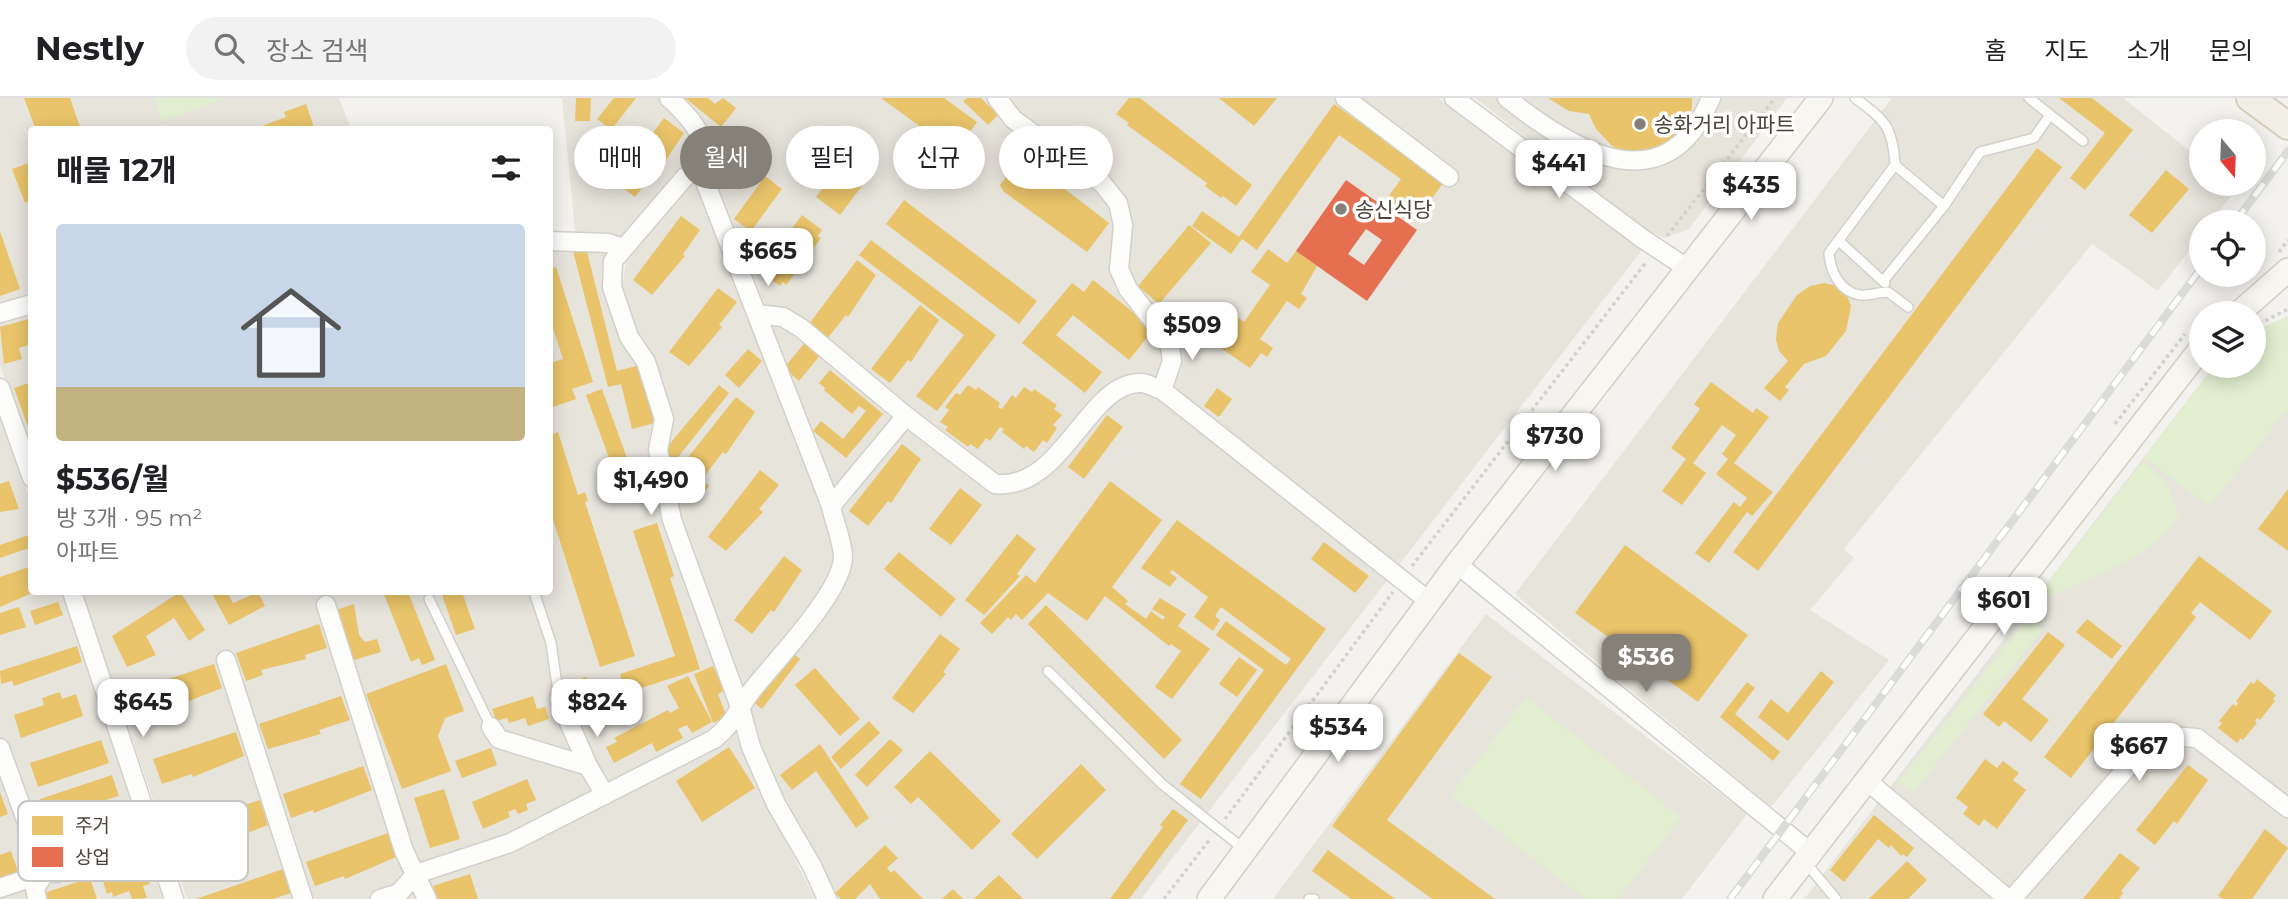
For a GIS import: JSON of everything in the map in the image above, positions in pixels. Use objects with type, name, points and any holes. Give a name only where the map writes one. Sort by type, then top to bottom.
[{"type":"main road","points":[[2250,98],[2288,126]]},
{"type":"street","points":[[668,98],[696,126]]},
{"type":"street","points":[[997,98],[1013,120],[1102,183],[1118,204],[1123,225],[1119,269],[1128,289],[1169,341],[1172,361],[1162,390]]},
{"type":"street","points":[[1345,98],[1449,177]]},
{"type":"street","points":[[1454,98],[1657,249],[1687,268]]},
{"type":"street","points":[[1507,98],[1569,142],[1602,157],[1628,162],[1672,152],[1691,137],[1711,98]]},
{"type":"street","points":[[1209,899],[1457,564],[1821,98]]},
{"type":"street","points":[[1510,139],[1531,117]]},
{"type":"street","points":[[680,183],[613,261],[612,287],[629,337],[646,362],[664,419],[658,450],[672,520],[741,710],[751,747],[776,804],[812,866],[827,899]]},
{"type":"street","points":[[380,899],[399,893],[416,874],[510,843],[714,739],[731,726],[751,692],[838,579],[843,557],[831,506],[709,189]]},
{"type":"street","points":[[553,241],[608,243],[623,248]]},
{"type":"street","points":[[2253,301],[2288,270]]},
{"type":"street","points":[[0,313],[28,305]]},
{"type":"street","points":[[757,314],[783,317],[801,328],[906,416],[995,484],[1013,486],[1037,474],[1106,400],[1124,387],[1141,383],[1162,390],[1430,601]]},
{"type":"street","points":[[1775,899],[2189,364]]},
{"type":"street","points":[[0,388],[28,467]]},
{"type":"street","points":[[831,506],[906,416]]},
{"type":"street","points":[[1457,564],[1807,857]]},
{"type":"street","points":[[73,595],[143,801]]},
{"type":"street","points":[[326,605],[404,851],[427,899]]},
{"type":"street","points":[[226,660],[303,899]]},
{"type":"street","points":[[559,699],[588,766],[605,795]]},
{"type":"street","points":[[491,727],[499,739],[588,766]]},
{"type":"street","points":[[1866,780],[2010,899],[2147,745],[2170,736],[2197,738],[2288,807]]},
{"type":"street","points":[[0,748],[19,801]]},
{"type":"street","points":[[0,888],[21,881]]},
{"type":"street","points":[[37,899],[35,888],[40,881]]},
{"type":"street","points":[[168,881],[174,899]]},
{"type":"lane","points":[[1855,98],[1876,114],[1894,136],[1895,164],[1829,253],[1830,267],[1835,278],[1850,291],[1861,295],[1888,292]]},
{"type":"lane","points":[[2029,98],[2083,141]]},
{"type":"lane","points":[[1884,280],[1944,206],[1980,152],[2034,138],[2050,116]]},
{"type":"lane","points":[[1895,164],[1944,206]]},
{"type":"lane","points":[[1839,241],[1884,280],[1888,292],[1908,307]]},
{"type":"lane","points":[[535,595],[551,643],[559,699]]},
{"type":"lane","points":[[429,599],[491,727]]},
{"type":"lane","points":[[1048,671],[1162,783],[1246,851]]},
{"type":"lane","points":[[1807,857],[1830,896]]},
{"type":"path","points":[[1164,899],[1403,578],[1775,98]]},
{"type":"path","points":[[2266,321],[2288,309]]},
{"type":"shaded area","points":[[0,98],[339,98],[350,126],[28,126],[28,297],[0,304]]},
{"type":"shaded area","points":[[562,98],[1438,98],[1642,250],[1141,899],[835,899],[782,797],[754,730],[668,477],[665,438],[672,415],[650,354],[635,333],[622,290],[627,255],[577,234]]},
{"type":"shaded area","points":[[1475,98],[1787,98],[1689,229],[1664,238],[1642,228]]},
{"type":"shaded area","points":[[1892,98],[2123,98],[2189,150],[2189,196],[2231,196],[2220,210],[2189,210],[2189,251],[2158,291],[2092,244],[1844,549],[1854,558],[1810,610],[1889,660],[1771,807],[1515,594]]},
{"type":"shaded area","points":[[553,246],[609,252],[659,421],[651,443],[654,476],[668,530],[763,797],[815,899],[187,899],[181,881],[248,881],[248,801],[153,801],[83,595],[553,595]]},
{"type":"shaded area","points":[[28,314],[28,444],[0,365],[0,322]]},
{"type":"shaded area","points":[[2288,316],[2288,899],[1804,899],[2205,378],[2266,378],[2266,326]]},
{"type":"shaded area","points":[[0,414],[28,493],[28,595],[63,595],[131,801],[18,801],[18,881],[157,881],[163,899],[0,899]]},
{"type":"shaded area","points":[[1486,614],[1747,814],[1682,899],[1273,899]]},
{"type":"green space","points":[[154,98],[225,98],[162,121]]},
{"type":"green space","points":[[2288,316],[2288,409],[2209,506],[2144,457],[2205,378],[2266,378],[2266,326]]},
{"type":"green space","points":[[2143,461],[2166,482],[2179,514],[2169,529],[2139,554],[2102,574],[2046,598],[2040,593]]},
{"type":"green space","points":[[2028,618],[2043,629],[1913,793],[1897,783]]},
{"type":"green space","points":[[1526,698],[1681,817],[1618,899],[1586,899],[1451,795]]},
{"type":"building: 주거","points":[[24,98],[70,98],[80,126],[34,126]]},
{"type":"building: 주거","points":[[576,98],[591,98],[590,121],[575,121]]},
{"type":"building: 주거","points":[[614,98],[636,98],[614,126],[606,126],[597,119]]},
{"type":"building: 주거","points":[[685,98],[708,98],[715,104],[723,98],[736,108],[720,126]]},
{"type":"building: 주거","points":[[881,98],[944,98],[977,122],[974,126],[919,126]]},
{"type":"building: 주거","points":[[967,98],[981,98],[998,115],[988,125],[963,101]]},
{"type":"building: 주거","points":[[1129,98],[1140,98],[1252,185],[1236,206],[1205,186],[1207,183],[1127,125],[1129,123],[1116,114]]},
{"type":"building: 주거","points":[[1219,98],[1277,98],[1254,126]]},
{"type":"building: 주거","name":"송화거리 아파트","points":[[1548,98],[1692,98],[1692,108],[1684,130],[1677,139],[1646,153],[1623,151],[1612,146],[1596,129],[1589,114],[1569,111]]},
{"type":"building: 주거","points":[[2059,98],[2092,98],[2133,130],[2085,190],[2070,178],[2105,133]]},
{"type":"building: 주거","points":[[306,104],[314,126],[262,126],[286,117],[284,112]]},
{"type":"building: 주거","points":[[1334,104],[1444,182],[1415,221],[1386,200],[1401,179],[1339,135],[1257,250],[1242,239],[1231,254],[1192,226],[1202,211],[1239,237]]},
{"type":"building: 주거","points":[[664,118],[680,130],[680,139],[666,160],[666,126],[658,126]]},
{"type":"building: 주거","points":[[2037,148],[2062,167],[1758,571],[1733,552]]},
{"type":"building: 주거","points":[[28,163],[28,202],[25,203],[12,169]]},
{"type":"building: 주거","points":[[2166,170],[2189,189],[2152,233],[2129,215]]},
{"type":"building: 주거","points":[[772,181],[782,189],[751,231],[734,219],[756,189],[772,189]]},
{"type":"building: 주거","points":[[624,189],[641,189],[635,197]]},
{"type":"building: 주거","points":[[822,189],[860,189],[840,215],[816,197]]},
{"type":"building: 주거","points":[[1002,189],[1065,189],[1109,223],[1087,252]]},
{"type":"building: 주거","points":[[904,200],[1037,301],[1019,324],[886,224]]},
{"type":"building: 주거","points":[[802,215],[822,230],[818,236],[821,238],[807,257],[804,255],[798,263],[801,265],[786,285],[783,282],[780,286],[760,271]]},
{"type":"building: 주거","points":[[681,216],[700,230],[683,254],[685,256],[652,295],[633,280]]},
{"type":"building: 주거","points":[[1189,225],[1211,243],[1159,304],[1138,286]]},
{"type":"building: 주거","points":[[0,231],[20,289],[0,296]]},
{"type":"building: 주거","points":[[871,240],[996,335],[937,411],[916,396],[964,335],[859,255]]},
{"type":"building: 주거","points":[[585,244],[617,371],[640,365],[655,423],[632,429],[621,384],[608,387],[572,247]]},
{"type":"building: 주거","points":[[1268,249],[1287,263],[1296,251],[1317,266],[1301,294],[1307,298],[1299,309],[1287,301],[1260,339],[1273,348],[1267,357],[1261,353],[1250,368],[1203,336],[1224,307],[1244,322],[1270,285],[1251,272]]},
{"type":"building: 주거","points":[[857,260],[876,275],[848,317],[846,315],[827,339],[809,324]]},
{"type":"building: 주거","points":[[556,267],[593,382],[572,389],[576,399],[553,407],[553,362],[563,359],[553,328],[553,268]]},
{"type":"building: 주거","points":[[1093,280],[1154,329],[1129,360],[1073,315],[1056,335],[1102,372],[1085,393],[1022,343],[1072,283],[1084,292]]},
{"type":"building: 주거","points":[[1824,283],[1838,286],[1846,293],[1851,306],[1846,331],[1826,356],[1804,364],[1785,387],[1789,390],[1780,401],[1764,388],[1788,361],[1779,351],[1776,339],[1778,323],[1797,295],[1810,286]]},
{"type":"building: 주거","points":[[718,288],[737,302],[719,325],[722,327],[689,366],[669,352]]},
{"type":"building: 주거","points":[[920,305],[939,320],[911,362],[908,360],[890,383],[871,369]]},
{"type":"building: 주거","points":[[28,319],[28,345],[19,348],[22,359],[4,364],[0,327]]},
{"type":"building: 주거","points":[[807,340],[822,353],[799,381],[784,368]]},
{"type":"building: 주거","points":[[748,349],[762,361],[739,388],[725,375]]},
{"type":"building: 주거","points":[[830,370],[883,414],[846,458],[813,431],[821,421],[843,439],[866,411],[859,406],[852,414],[824,390],[819,383]]},
{"type":"building: 주거","points":[[1711,382],[1753,413],[1756,408],[1769,417],[1734,463],[1773,492],[1752,516],[1747,512],[1709,563],[1695,553],[1734,502],[1740,507],[1747,498],[1716,474],[1728,459],[1722,454],[1736,435],[1722,425],[1693,463],[1706,473],[1682,505],[1662,491],[1686,459],[1671,448],[1700,409],[1694,404]]},
{"type":"building: 주거","points":[[28,383],[28,427],[14,388]]},
{"type":"building: 주거","points":[[719,385],[729,393],[675,461],[665,453],[667,447]]},
{"type":"building: 주거","points":[[968,385],[976,390],[978,387],[1000,403],[998,407],[1002,409],[1012,395],[1016,398],[1024,387],[1032,392],[1034,389],[1057,405],[1054,409],[1062,415],[1053,425],[1057,428],[1047,443],[1043,440],[1034,452],[1026,446],[1024,449],[1002,432],[1004,429],[1000,427],[990,441],[986,438],[978,449],[970,444],[968,447],[945,430],[948,427],[940,422],[949,410],[945,407],[956,393],[960,395]]},
{"type":"building: 주거","points":[[1217,388],[1232,399],[1219,417],[1204,406]]},
{"type":"building: 주거","points":[[602,389],[640,494],[624,499],[586,395]]},
{"type":"building: 주거","points":[[736,397],[755,412],[726,454],[723,452],[705,475],[686,460]]},
{"type":"building: 주거","points":[[1107,415],[1123,427],[1084,479],[1068,467]]},
{"type":"building: 주거","points":[[558,432],[578,495],[585,492],[588,501],[585,502],[635,656],[600,667],[553,519],[553,434]]},
{"type":"building: 주거","points":[[902,444],[921,459],[891,503],[888,501],[868,526],[849,511]]},
{"type":"building: 주거","points":[[685,466],[709,486],[696,502],[672,482]]},
{"type":"building: 주거","points":[[760,470],[779,485],[759,509],[763,512],[726,551],[708,537]]},
{"type":"building: 주거","points":[[9,481],[19,509],[0,512],[0,484]]},
{"type":"building: 주거","points":[[1110,481],[1162,520],[1112,587],[1128,601],[1125,604],[1146,619],[1151,611],[1163,620],[1165,617],[1152,609],[1160,598],[1186,614],[1178,626],[1210,649],[1172,699],[1155,687],[1181,651],[1171,644],[1169,646],[1105,596],[1087,621],[1048,593],[1022,620],[1016,614],[1011,620],[1008,617],[992,634],[980,623],[1026,575],[1035,583]]},
{"type":"building: 주거","points":[[960,488],[982,505],[951,545],[929,529]]},
{"type":"building: 주거","points":[[2288,489],[2288,551],[2258,529]]},
{"type":"building: 주거","points":[[1177,520],[1326,629],[1201,799],[1180,784],[1264,670],[1216,635],[1226,621],[1286,665],[1291,659],[1221,607],[1215,616],[1220,620],[1213,631],[1194,617],[1208,597],[1172,570],[1170,573],[1177,578],[1170,587],[1141,568]]},
{"type":"building: 주거","points":[[657,523],[674,576],[670,578],[700,669],[626,693],[620,674],[675,656],[633,531]]},
{"type":"building: 주거","points":[[1017,534],[1036,549],[1017,574],[1020,576],[984,615],[965,600]]},
{"type":"building: 주거","points":[[28,535],[28,548],[0,558],[0,545]]},
{"type":"building: 주거","points":[[1324,542],[1369,576],[1355,593],[1311,559]]},
{"type":"building: 주거","points":[[1625,545],[1748,635],[1698,702],[1575,613]]},
{"type":"building: 주거","points":[[899,552],[956,599],[941,617],[884,569]]},
{"type":"building: 주거","points":[[784,556],[802,570],[774,612],[771,610],[752,634],[734,620]]},
{"type":"building: 주거","points":[[2199,556],[2272,611],[2250,640],[2200,602],[2191,613],[2196,617],[2071,778],[2044,757]]},
{"type":"building: 주거","points":[[28,567],[28,595],[0,607],[0,577]]},
{"type":"building: 주거","points":[[175,595],[182,595],[205,630],[189,641],[174,618],[146,636],[156,655],[127,667],[112,636]]},
{"type":"building: 주거","points":[[213,595],[229,595],[233,603],[251,595],[260,595],[265,606],[229,625]]},
{"type":"building: 주거","points":[[384,595],[409,595],[435,660],[422,665],[419,658],[411,662]]},
{"type":"building: 주거","points":[[442,595],[463,595],[475,629],[456,635]]},
{"type":"building: 주거","points":[[58,602],[63,615],[35,625],[30,611]]},
{"type":"building: 주거","points":[[354,604],[359,635],[365,642],[377,639],[381,652],[351,661],[336,610]]},
{"type":"building: 주거","points":[[1046,605],[1182,740],[1164,759],[1028,624]]},
{"type":"building: 주거","points":[[19,607],[26,627],[0,635],[0,613]]},
{"type":"building: 주거","points":[[2087,619],[2122,646],[2112,659],[2076,632]]},
{"type":"building: 주거","points":[[319,624],[327,648],[305,655],[306,659],[261,670],[263,675],[246,681],[236,653]]},
{"type":"building: 주거","points":[[2048,632],[2065,645],[2022,699],[2049,720],[2031,742],[2004,721],[1999,727],[1983,714]]},
{"type":"building: 주거","points":[[940,634],[960,649],[943,672],[946,674],[913,713],[892,698]]},
{"type":"building: 주거","points":[[77,646],[82,662],[14,686],[12,681],[1,684],[0,671]]},
{"type":"building: 주거","points":[[790,651],[800,659],[762,709],[751,700]]},
{"type":"building: 주거","points":[[1459,653],[1492,677],[1387,820],[1495,899],[1432,899],[1332,826]]},
{"type":"building: 주거","points":[[1239,657],[1257,670],[1237,697],[1219,684]]},
{"type":"building: 주거","points":[[214,664],[222,688],[171,708],[169,705],[139,715],[132,691]]},
{"type":"building: 주거","points":[[446,664],[464,711],[445,718],[438,736],[451,771],[402,789],[366,694]]},
{"type":"building: 주거","points":[[713,666],[724,691],[718,694],[727,717],[713,723],[694,674]]},
{"type":"building: 주거","points":[[815,668],[860,719],[840,736],[795,685]]},
{"type":"building: 주거","points":[[1821,671],[1834,682],[1788,741],[1758,717],[1771,699],[1788,713]]},
{"type":"building: 주거","points":[[688,676],[712,722],[692,733],[687,725],[678,729],[683,738],[656,752],[652,743],[614,763],[606,747],[617,742],[614,738],[668,710],[670,713],[679,708],[667,686]]},
{"type":"building: 주거","points":[[586,677],[591,690],[613,682],[618,695],[595,703],[593,697],[572,704],[565,685]]},
{"type":"building: 주거","points":[[2257,679],[2276,695],[2273,699],[2275,701],[2260,720],[2257,718],[2257,723],[2243,740],[2241,738],[2237,743],[2218,728],[2222,723],[2219,721],[2233,704],[2236,706],[2236,701],[2251,682],[2254,684]]},
{"type":"building: 주거","points":[[1747,682],[1755,688],[1735,714],[1780,752],[1773,761],[1720,717]]},
{"type":"building: 주거","points":[[60,692],[62,699],[76,694],[83,716],[21,738],[14,715],[44,705],[42,698]]},
{"type":"building: 주거","points":[[341,696],[350,720],[319,730],[321,734],[268,749],[259,724]]},
{"type":"building: 주거","points":[[533,696],[537,709],[545,707],[549,719],[528,726],[525,718],[509,723],[507,718],[496,721],[492,709]]},
{"type":"building: 주거","points":[[612,699],[621,718],[594,732],[584,713]]},
{"type":"building: 주거","points":[[869,721],[880,733],[841,769],[831,757]]},
{"type":"building: 주거","points":[[236,732],[244,756],[193,777],[192,774],[162,784],[153,759]]},
{"type":"building: 주거","points":[[890,739],[903,750],[867,787],[855,775]]},
{"type":"building: 주거","points":[[101,740],[109,763],[38,787],[30,763]]},
{"type":"building: 주거","points":[[820,744],[869,818],[856,828],[816,771],[792,790],[780,775]]},
{"type":"building: 주거","points":[[729,747],[755,788],[702,822],[676,781]]},
{"type":"building: 주거","points":[[491,748],[497,765],[462,778],[455,761]]},
{"type":"building: 주거","points":[[930,751],[1001,821],[972,850],[918,797],[911,804],[894,787]]},
{"type":"building: 주거","points":[[1985,759],[1997,768],[2003,761],[2019,773],[2013,780],[2026,790],[1997,829],[1984,819],[1979,826],[1963,814],[1968,807],[1956,798]]},
{"type":"building: 주거","points":[[1081,764],[1106,790],[1037,859],[1011,834]]},
{"type":"building: 주거","points":[[2188,765],[2208,780],[2177,824],[2174,821],[2155,845],[2136,830]]},
{"type":"building: 주거","points":[[363,766],[372,790],[314,813],[313,810],[291,818],[283,794]]},
{"type":"building: 주거","points":[[112,775],[119,796],[102,801],[40,799]]},
{"type":"building: 주거","points":[[527,779],[536,800],[526,804],[528,810],[518,814],[515,809],[508,812],[510,817],[483,829],[472,802]]},
{"type":"building: 주거","points":[[444,789],[460,839],[430,848],[414,798]]},
{"type":"building: 주거","points":[[0,792],[8,814],[0,817]]},
{"type":"building: 주거","points":[[260,800],[268,825],[248,833],[248,804]]},
{"type":"building: 주거","points":[[1173,809],[1188,820],[1129,899],[1110,899],[1163,827],[1160,825]]},
{"type":"building: 주거","points":[[1874,815],[1914,848],[1907,857],[1903,854],[1901,856],[1891,845],[1889,848],[1878,839],[1844,882],[1830,870]]},
{"type":"building: 주거","points":[[2265,829],[2288,848],[2252,899],[2223,899],[2218,896]]},
{"type":"building: 주거","points":[[388,833],[396,857],[345,879],[344,876],[315,886],[306,862]]},
{"type":"building: 주거","points":[[885,845],[898,858],[887,868],[891,873],[894,870],[923,899],[880,899],[870,884],[855,899],[841,899],[835,893]]},
{"type":"building: 주거","points":[[1328,850],[1395,899],[1351,899],[1312,871]]},
{"type":"building: 주거","points":[[11,851],[18,874],[0,880],[0,855]]},
{"type":"building: 주거","points":[[2120,853],[2140,868],[2121,891],[2123,893],[2119,899],[2083,899]]},
{"type":"building: 주거","points":[[1907,861],[1927,880],[1908,899],[1869,899]]},
{"type":"building: 주거","points":[[283,869],[291,893],[273,899],[196,899]]},
{"type":"building: 주거","points":[[470,874],[478,899],[437,899],[433,886]]},
{"type":"building: 주거","points":[[999,875],[1023,899],[974,899],[991,882]]},
{"type":"building: 주거","points":[[81,881],[91,881],[97,899],[43,899],[41,894]]},
{"type":"building: 주거","points":[[103,881],[149,881],[150,884],[143,886],[147,898],[132,899],[129,891],[113,897],[112,892],[107,894]]},
{"type":"building: 주거","points":[[953,889],[963,899],[942,899]]},
{"type":"building: 상업","points":[[1346,180],[1417,230],[1367,301],[1296,251]],"holes":[[[1366,229],[1382,240],[1364,265],[1348,254]]]},
{"type":"railway","points":[[2244,210],[2288,151]]},
{"type":"railway","points":[[1730,899],[2189,284]]},
{"type":"place","name":"송화거리 아파트","points":[[1640,124]]},
{"type":"place","name":"송신식당","points":[[1341,209]]}]
